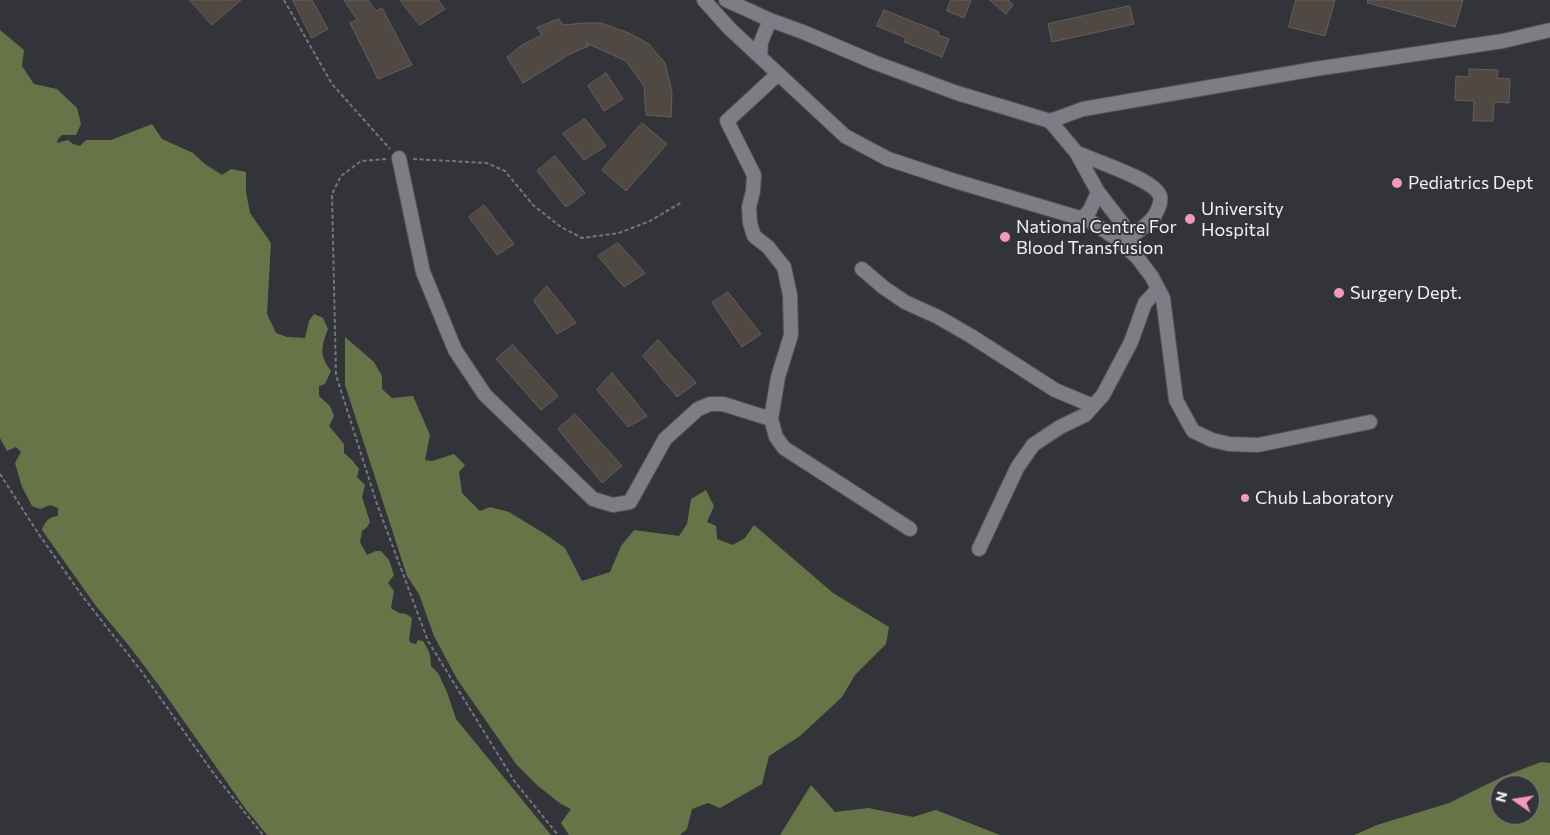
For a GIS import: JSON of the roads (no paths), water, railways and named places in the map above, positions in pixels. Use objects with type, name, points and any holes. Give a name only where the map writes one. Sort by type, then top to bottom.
[{"type":"street","points":[[704,0],[729,28],[845,136],[888,159],[1090,221],[1117,239],[1136,258],[1163,298],[1176,400],[1193,430],[1212,440],[1229,444],[1258,444],[1370,422]]},
{"type":"street","points":[[726,0],[770,20],[918,80],[1050,121],[1076,152],[1098,192],[1122,223],[1130,237],[1136,258]]},
{"type":"street","points":[[760,57],[761,42],[770,20]]},
{"type":"street","points":[[1050,121],[1083,108],[1315,69],[1504,41],[1550,30]]},
{"type":"street","points":[[778,74],[727,121],[754,176],[749,207],[750,223],[754,236],[768,247],[784,267],[790,294],[791,335],[778,377],[771,419],[776,437],[784,448],[910,529]]},
{"type":"street","points":[[1076,152],[1139,178],[1157,190],[1161,196],[1153,219],[1130,237]]},
{"type":"street","points":[[399,158],[423,272],[455,350],[485,395],[593,499],[613,505],[630,502],[665,440],[698,408],[710,404],[724,404],[771,419]]},
{"type":"street","points":[[1082,219],[1090,210],[1098,192]]},
{"type":"street","points":[[862,269],[905,302],[938,317],[971,336],[1055,390],[1093,406]]},
{"type":"street","points":[[979,549],[1017,468],[1033,445],[1060,427],[1085,415],[1103,396],[1131,342],[1145,303],[1158,289]]},
{"type":"place","name":"Pediatrics Dept","points":[[1397,183]]},
{"type":"place","name":"University Hospital","points":[[1190,219]]},
{"type":"place","name":"National Centre For Blood Transfusion","points":[[1005,237]]},
{"type":"place","name":"Surgery Dept.","points":[[1339,293]]},
{"type":"place","name":"Chub Laboratory","points":[[1245,498]]}]
